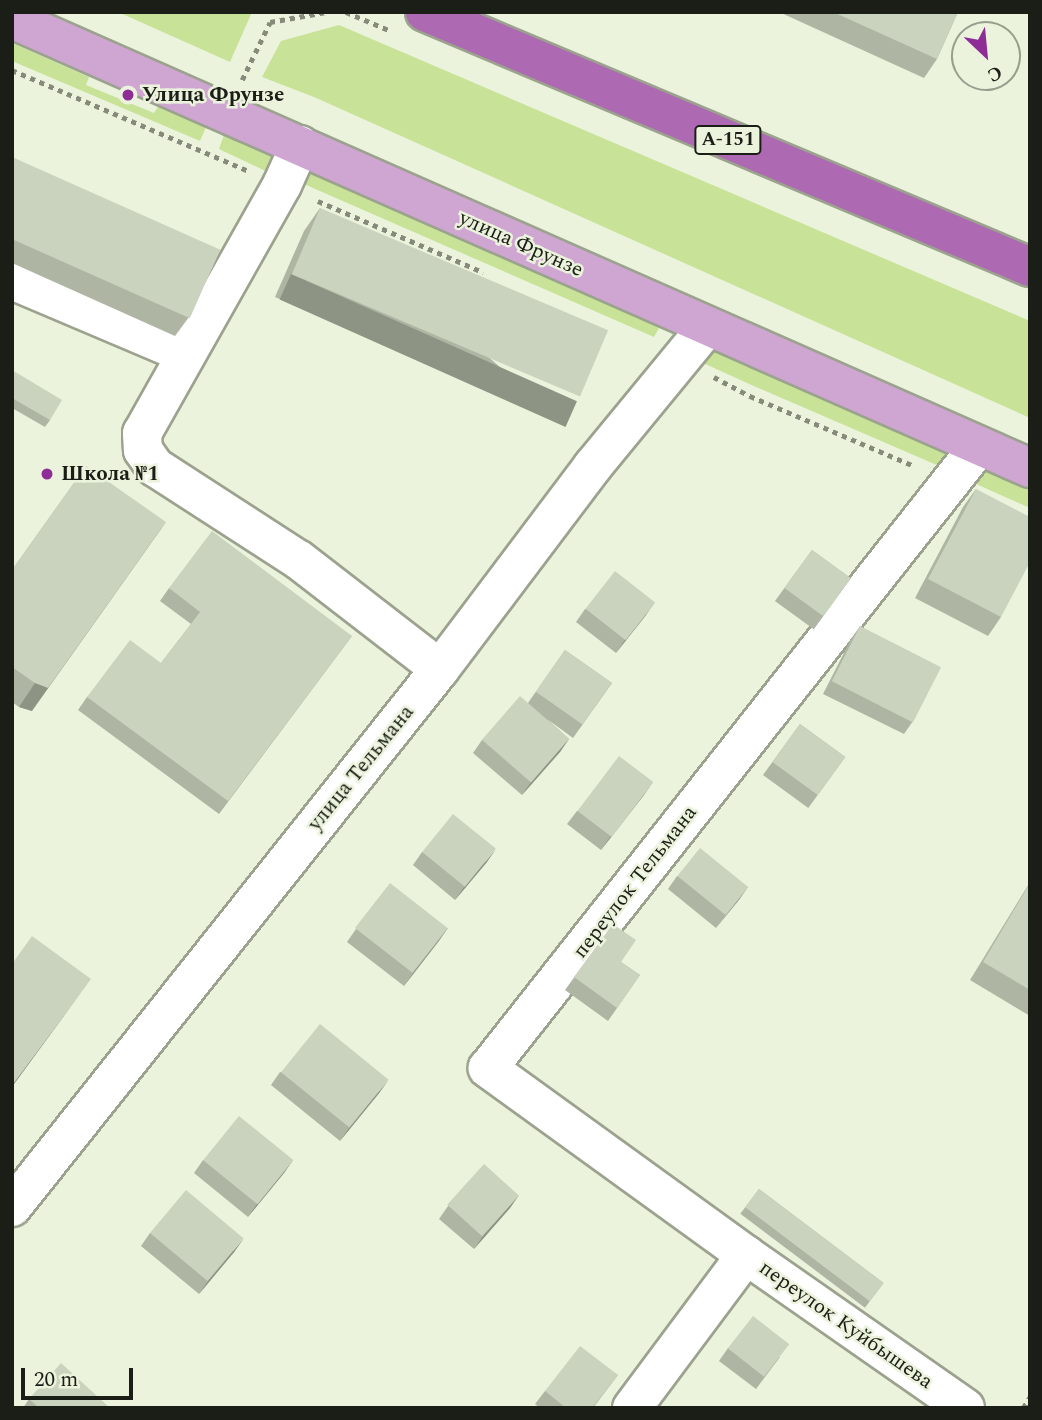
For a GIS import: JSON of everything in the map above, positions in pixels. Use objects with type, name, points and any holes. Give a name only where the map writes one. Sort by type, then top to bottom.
[{"type":"highway","name":"А-151","points":[[425,12],[1030,267]]},
{"type":"main road","name":"улица Фрунзе","points":[[12,19],[1030,468]]},
{"type":"street","points":[[300,145],[282,185],[142,433],[143,450],[155,467],[299,560],[440,669]]},
{"type":"street","points":[[12,280],[186,354]]},
{"type":"street","name":"улица Тельмана","points":[[12,1207],[440,669],[593,466],[706,327]]},
{"type":"street","name":"переулок Тельмана","points":[[746,1255],[488,1068],[979,446]]},
{"type":"street","name":"переулок Куйбышева","points":[[632,1408],[746,1255],[965,1408]]},
{"type":"path","points":[[270,22],[326,12]]},
{"type":"path","points":[[12,70],[494,277]]},
{"type":"path","points":[[680,358],[750,396],[951,482]]},
{"type":"path","points":[[1023,1408],[1030,1397]]},
{"type":"green space","points":[[118,12],[252,12],[230,62]]},
{"type":"green space","points":[[339,25],[1030,321],[1030,418],[314,97],[262,77],[281,41]]},
{"type":"green space","points":[[12,43],[89,77],[86,85],[154,113],[159,105],[207,125],[200,141],[12,61]]},
{"type":"green space","points":[[224,135],[281,160],[272,174],[219,149]]},
{"type":"green space","points":[[303,168],[664,319],[654,337],[297,181]]},
{"type":"green space","points":[[714,348],[949,450],[939,466],[756,387],[703,363]]},
{"type":"green space","points":[[976,464],[1030,487],[1030,508],[965,479]]},
{"type":"building","points":[[833,12],[958,12],[954,21],[951,21],[951,28],[937,59]]},
{"type":"building","points":[[12,157],[220,250],[190,318],[12,239]]},
{"type":"building","points":[[320,208],[608,330],[580,397],[292,274]]},
{"type":"building","points":[[12,370],[62,400],[50,420],[12,398]]},
{"type":"building","points":[[86,466],[166,522],[48,688],[35,683],[12,667],[12,570]]},
{"type":"building","points":[[976,489],[1030,517],[1030,562],[1001,617],[928,579]]},
{"type":"building","points":[[212,531],[352,636],[228,801],[87,697],[130,640],[161,663],[200,612],[169,588]]},
{"type":"building","points":[[812,550],[851,578],[823,616],[784,588]]},
{"type":"building","points":[[615,571],[655,602],[626,640],[585,609]]},
{"type":"building","points":[[860,626],[941,667],[913,723],[832,681]]},
{"type":"building","points":[[565,650],[612,683],[582,724],[536,692]]},
{"type":"building","points":[[520,696],[569,739],[531,782],[482,740]]},
{"type":"building","points":[[800,724],[845,757],[818,795],[772,762]]},
{"type":"building","points":[[619,756],[653,782],[612,837],[577,811]]},
{"type":"building","points":[[453,814],[496,849],[465,887],[422,852]]},
{"type":"building","points":[[700,848],[748,887],[726,915],[677,876]]},
{"type":"building","points":[[390,883],[448,928],[412,973],[355,928]]},
{"type":"building","points":[[1030,883],[1030,990],[983,962]]},
{"type":"building","points":[[613,924],[636,940],[621,962],[640,975],[617,1008],[574,977]]},
{"type":"building","points":[[32,936],[91,979],[12,1085],[12,964]]},
{"type":"building","points":[[320,1024],[388,1079],[349,1128],[281,1072]]},
{"type":"building","points":[[239,1116],[293,1160],[258,1204],[203,1160]]},
{"type":"building","points":[[484,1164],[519,1195],[482,1236],[447,1205]]},
{"type":"building","points":[[759,1189],[884,1283],[870,1301],[745,1207]]},
{"type":"building","points":[[186,1190],[243,1238],[207,1281],[150,1233]]},
{"type":"building","points":[[753,1316],[789,1344],[764,1377],[728,1348]]},
{"type":"building","points":[[580,1346],[618,1375],[592,1408],[566,1408],[545,1391]]},
{"type":"building","points":[[61,1363],[110,1408],[39,1408],[29,1399]]},
{"type":"place","name":"Улица Фрунзе","points":[[128,95]]},
{"type":"place","name":"Школа №1","points":[[47,474]]}]
